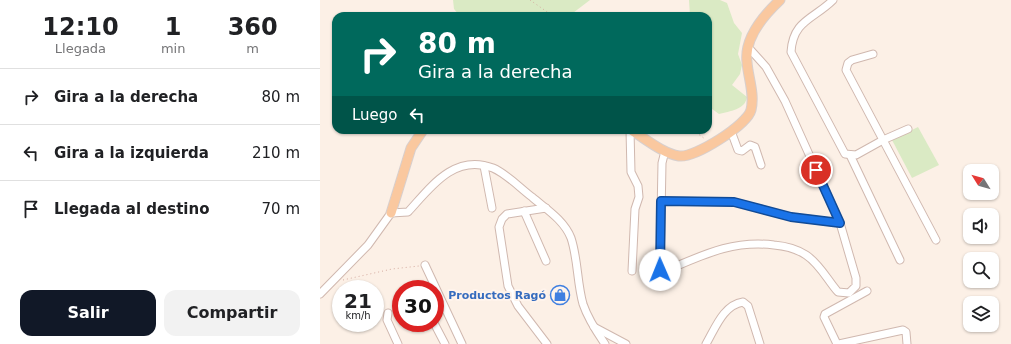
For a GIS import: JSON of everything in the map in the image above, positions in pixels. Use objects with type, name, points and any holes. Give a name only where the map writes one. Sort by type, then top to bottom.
[{"type":"main road","points":[[637,134],[665,151],[685,156],[712,144],[742,123],[751,109],[750,81],[746,61],[748,47],[756,28],[780,0]]},
{"type":"main road","points":[[391,213],[412,148],[421,134]]},
{"type":"street","points":[[833,0],[800,26],[792,39],[791,52],[846,154],[856,155],[883,140],[908,129]]},
{"type":"street","points":[[665,151],[662,163],[659,268],[662,271],[736,245],[760,244],[787,247],[807,255],[838,292],[844,294],[851,292],[856,286],[856,278],[840,223],[785,101],[766,67],[748,47]]},
{"type":"street","points":[[873,54],[852,60],[846,67],[936,240]]},
{"type":"street","points":[[731,131],[738,150],[742,150],[750,145],[755,147],[761,165]]},
{"type":"street","points":[[631,134],[631,172],[638,186],[639,197],[635,209],[632,271]]},
{"type":"street","points":[[850,155],[900,260]]},
{"type":"street","points":[[335,280],[368,245],[391,213],[408,212],[447,172],[469,165],[484,166],[501,172],[562,222],[571,238],[583,304],[592,326],[605,344]]},
{"type":"street","points":[[484,166],[492,208]]},
{"type":"street","points":[[661,201],[734,202],[791,217],[840,223]]},
{"type":"street","points":[[546,208],[507,214],[502,219],[499,227],[508,286],[518,306],[547,344]]},
{"type":"street","points":[[524,211],[546,261]]},
{"type":"street","points":[[425,265],[431,280]]},
{"type":"street","points":[[320,294],[332,283]]},
{"type":"street","points":[[867,291],[825,314],[824,317],[838,344],[903,330],[906,332],[907,344]]},
{"type":"street","points":[[706,344],[727,309],[737,303],[743,302],[748,306],[760,344]]},
{"type":"street","points":[[444,307],[462,344]]},
{"type":"street","points":[[388,313],[387,320],[398,344]]},
{"type":"street","points":[[592,326],[626,344]]},
{"type":"street","points":[[438,332],[444,344]]},
{"type":"path","points":[[530,0],[547,12]]},
{"type":"path","points":[[698,134],[712,144]]},
{"type":"path","points":[[342,280],[392,269],[425,265]]},
{"type":"green space","points":[[453,0],[590,0],[574,12],[457,12],[454,9]]},
{"type":"green space","points":[[689,0],[720,0],[727,3],[734,23],[742,33],[738,54],[742,65],[740,74],[732,85],[747,97],[743,105],[732,111],[719,114],[712,109],[712,12],[690,12]]},
{"type":"green space","points":[[918,127],[939,165],[912,178],[892,140]]},
{"type":"place","name":"Productos Ragó","points":[[560,295]]},
{"type":"route","points":[[660,270],[661,201],[705,203],[734,202],[791,217],[840,223],[816,170]]}]
